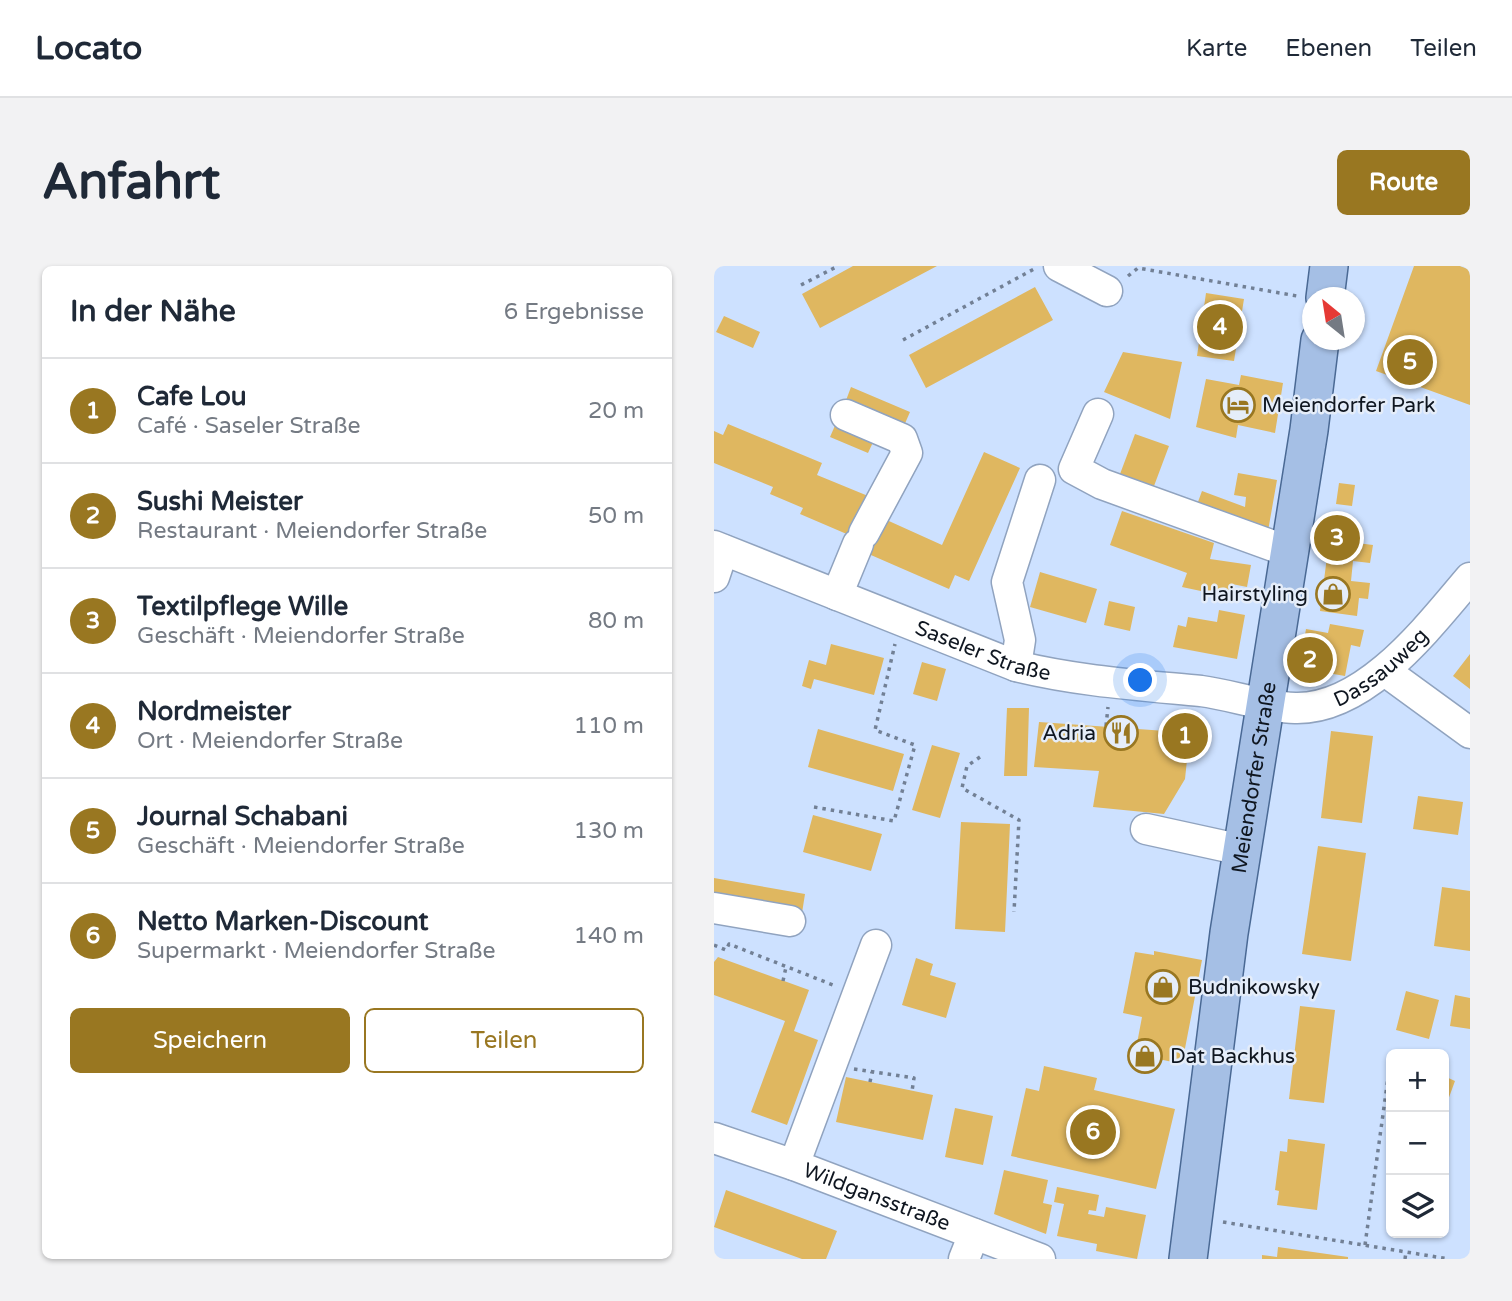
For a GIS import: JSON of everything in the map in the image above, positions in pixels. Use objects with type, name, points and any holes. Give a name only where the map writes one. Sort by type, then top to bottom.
[{"type":"main road","points":[[1319,287],[1329,266]]},
{"type":"main road","name":"Meiendorfer Straße","points":[[1188,1259],[1242,850],[1290,552],[1319,350]]},
{"type":"street","points":[[1059,266],[1107,291]]},
{"type":"street","points":[[1098,414],[1074,469],[1102,484],[1290,552]]},
{"type":"street","points":[[837,595],[861,539],[907,453],[902,439],[846,415]]},
{"type":"street","points":[[1016,666],[1020,640],[1007,582],[1040,480]]},
{"type":"street","name":"Saseler Straße","points":[[717,558],[837,595],[1016,666],[1066,678],[1214,693],[1265,703]]},
{"type":"street","name":"Dassauweg","points":[[1265,703],[1296,708],[1320,704],[1338,698],[1385,671],[1470,578]]},
{"type":"street","points":[[1385,671],[1470,733]]},
{"type":"street","points":[[1146,829],[1242,850]]},
{"type":"street","points":[[714,908],[790,921]]},
{"type":"street","points":[[794,1165],[876,945]]},
{"type":"street","name":"Wildgansstraße","points":[[714,1138],[794,1165],[969,1246],[1040,1259]]},
{"type":"path","points":[[801,285],[838,266]]},
{"type":"path","points":[[903,340],[1040,266]]},
{"type":"path","points":[[1107,291],[1138,268],[1302,295]]},
{"type":"path","points":[[814,807],[894,821],[915,745],[875,730],[901,620]]},
{"type":"path","points":[[1106,726],[1107,714]]},
{"type":"path","points":[[980,757],[967,766],[962,788],[1018,820],[1014,912]]},
{"type":"path","points":[[722,958],[729,944],[858,995]]},
{"type":"path","points":[[714,946],[726,950]]},
{"type":"path","points":[[783,981],[786,967]]},
{"type":"path","points":[[831,1066],[914,1078],[912,1091]]},
{"type":"path","points":[[870,1082],[872,1072]]},
{"type":"path","points":[[1365,1245],[1386,1092]]},
{"type":"path","points":[[1193,1217],[1449,1259]]},
{"type":"path","points":[[1405,1259],[1406,1252]]},
{"type":"building","points":[[853,266],[937,266],[820,328],[802,294]]},
{"type":"building","points":[[1414,266],[1460,266],[1470,270],[1470,405],[1376,371]]},
{"type":"building","points":[[1035,287],[1053,320],[926,388],[909,355]]},
{"type":"building","points":[[1206,293],[1244,299],[1234,361],[1197,356]]},
{"type":"building","points":[[724,316],[760,332],[753,348],[716,332]]},
{"type":"building","points":[[1123,352],[1182,362],[1170,419],[1104,392]]},
{"type":"building","points":[[1241,375],[1283,383],[1275,433],[1238,425],[1236,438],[1196,427],[1206,379],[1239,385]]},
{"type":"building","points":[[851,387],[910,412],[903,428],[845,403]]},
{"type":"building","points":[[837,421],[875,438],[868,453],[830,437]]},
{"type":"building","points":[[728,424],[822,463],[817,475],[873,498],[856,538],[800,514],[803,508],[770,494],[773,487],[714,463],[714,431],[723,435]]},
{"type":"building","points":[[1135,434],[1169,446],[1151,494],[1117,482]]},
{"type":"building","points":[[984,452],[1020,468],[969,581],[955,575],[949,589],[864,552],[880,517],[942,545]]},
{"type":"building","points":[[1238,473],[1277,480],[1268,531],[1195,510],[1202,491],[1245,507],[1246,497],[1234,495]]},
{"type":"building","points":[[1339,483],[1355,485],[1352,506],[1336,504]]},
{"type":"building","points":[[1122,511],[1214,543],[1210,559],[1251,565],[1247,587],[1232,584],[1229,597],[1182,587],[1187,573],[1110,545]]},
{"type":"building","points":[[1331,526],[1342,527],[1341,533],[1357,535],[1357,543],[1373,545],[1370,563],[1353,561],[1351,581],[1370,583],[1368,599],[1359,598],[1357,616],[1320,611]]},
{"type":"building","points":[[1040,572],[1097,589],[1086,623],[1030,607]]},
{"type":"building","points":[[1109,601],[1135,607],[1130,631],[1104,625]]},
{"type":"building","points":[[1219,610],[1245,615],[1237,659],[1173,647],[1178,625],[1186,627],[1188,617],[1217,622]]},
{"type":"building","points":[[1330,624],[1364,630],[1360,647],[1351,645],[1345,676],[1299,668],[1306,629],[1328,633]]},
{"type":"building","points":[[831,644],[884,658],[874,695],[814,679],[811,689],[802,686],[809,660],[826,665]]},
{"type":"building","points":[[1470,654],[1470,689],[1453,676]]},
{"type":"building","points":[[922,662],[946,669],[937,701],[913,694]]},
{"type":"building","points":[[1007,708],[1029,708],[1027,776],[1004,776]]},
{"type":"building","points":[[1039,722],[1180,732],[1189,741],[1185,779],[1164,814],[1093,807],[1099,771],[1034,767]]},
{"type":"building","points":[[818,729],[904,754],[893,791],[808,767]]},
{"type":"building","points":[[1331,731],[1373,736],[1362,823],[1321,818]]},
{"type":"building","points":[[932,745],[960,753],[940,818],[912,810]]},
{"type":"building","points":[[1418,796],[1463,802],[1458,835],[1413,829]]},
{"type":"building","points":[[813,815],[882,834],[871,871],[803,852]]},
{"type":"building","points":[[961,822],[1010,824],[1005,932],[955,929]]},
{"type":"building","points":[[1318,846],[1366,853],[1351,961],[1302,954]]},
{"type":"building","points":[[714,878],[805,894],[799,932],[714,918]]},
{"type":"building","points":[[1442,887],[1470,891],[1470,951],[1434,946]]},
{"type":"building","name":"Budnikowsky","points":[[1154,951],[1202,960],[1182,1064],[1135,1054],[1142,1017],[1123,1013],[1135,952],[1154,955]]},
{"type":"building","points":[[718,957],[809,990],[794,1031],[818,1040],[787,1125],[751,1112],[785,1021],[714,995],[714,962]]},
{"type":"building","points":[[916,958],[933,964],[930,975],[956,983],[946,1018],[902,1005]]},
{"type":"building","points":[[1406,991],[1439,1000],[1429,1039],[1396,1030]]},
{"type":"building","points":[[1455,995],[1470,998],[1470,1029],[1450,1026]]},
{"type":"building","points":[[1300,1006],[1335,1010],[1324,1103],[1289,1099]]},
{"type":"building","points":[[1044,1066],[1097,1078],[1094,1090],[1175,1109],[1156,1189],[1011,1156],[1026,1088],[1039,1091]]},
{"type":"building","points":[[846,1077],[933,1095],[923,1140],[836,1122]]},
{"type":"building","points":[[1449,1078],[1455,1081],[1449,1097]]},
{"type":"building","points":[[955,1108],[993,1116],[983,1165],[945,1157]]},
{"type":"building","points":[[1288,1139],[1325,1144],[1317,1210],[1277,1205],[1279,1191],[1275,1190],[1280,1151],[1287,1152]]},
{"type":"building","points":[[1004,1170],[1048,1180],[1043,1203],[1052,1205],[1046,1234],[994,1214]]},
{"type":"building","points":[[1057,1187],[1099,1195],[1096,1211],[1089,1210],[1088,1214],[1104,1217],[1106,1207],[1146,1215],[1137,1259],[1096,1251],[1097,1244],[1057,1236],[1064,1204],[1054,1202]]},
{"type":"building","points":[[726,1190],[837,1231],[826,1259],[802,1259],[714,1227]]},
{"type":"building","points":[[1278,1247],[1348,1259],[1262,1259],[1262,1255],[1277,1257]]},
{"type":"place","name":"Nordmeister","points":[[1220,327]]},
{"type":"place","name":"Journal Schabani","points":[[1410,362]]},
{"type":"place","name":"Meiendorfer Park","points":[[1238,405]]},
{"type":"place","name":"Textilpflege Wille","points":[[1337,538]]},
{"type":"place","name":"Hairstyling","points":[[1333,594]]},
{"type":"place","name":"Sushi Meister","points":[[1310,660]]},
{"type":"place","name":"Adria","points":[[1121,733]]},
{"type":"place","name":"Cafe Lou","points":[[1185,736]]},
{"type":"place","name":"Budnikowsky","points":[[1163,987]]},
{"type":"place","name":"Dat Backhus","points":[[1145,1056]]},
{"type":"place","name":"Netto Marken-Discount","points":[[1093,1132]]}]
